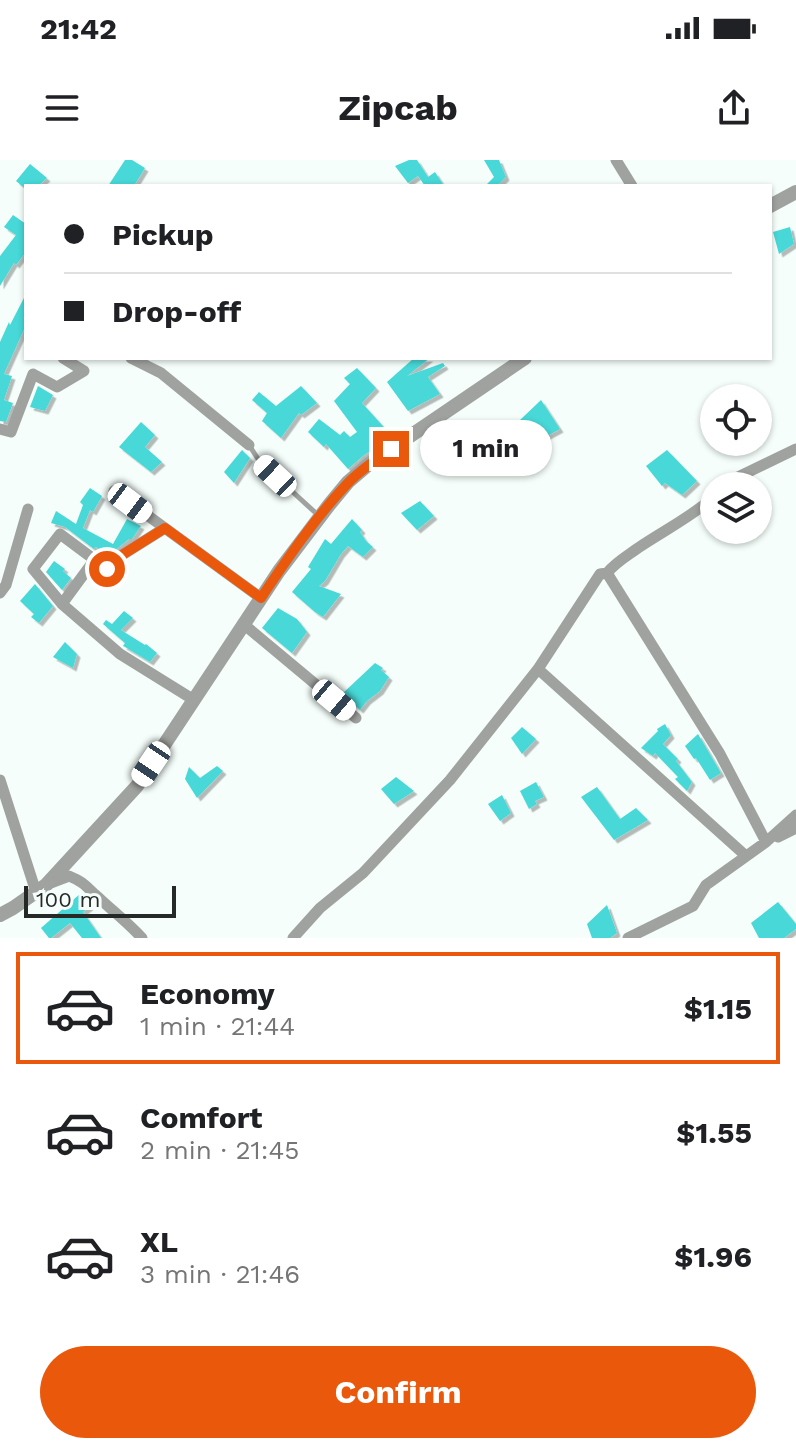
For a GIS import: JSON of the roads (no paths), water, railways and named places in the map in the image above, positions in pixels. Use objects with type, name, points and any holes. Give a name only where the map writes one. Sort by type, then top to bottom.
[{"type":"street","points":[[616,160],[631,184]]},
{"type":"street","points":[[772,205],[796,192]]},
{"type":"street","points":[[0,429],[11,432],[33,374],[57,387],[84,371],[66,360]]},
{"type":"street","points":[[135,360],[161,373],[249,445]]},
{"type":"street","points":[[0,915],[41,888],[137,786],[279,571],[348,482],[369,464],[522,360]]},
{"type":"street","points":[[748,472],[796,449]]},
{"type":"street","points":[[114,491],[261,598]]},
{"type":"street","points":[[0,593],[6,585],[28,509]]},
{"type":"street","points":[[293,938],[320,908],[363,873],[450,780],[538,669],[600,574],[607,573],[614,564],[700,510]]},
{"type":"street","points":[[165,528],[122,555],[107,569],[60,534],[33,569],[62,604],[120,654],[194,700]]},
{"type":"street","points":[[62,604],[95,559]]},
{"type":"street","points":[[607,573],[720,754],[766,842]]},
{"type":"street","points":[[245,623],[356,718]]},
{"type":"street","points":[[538,669],[746,856]]},
{"type":"street","points":[[0,780],[41,888]]},
{"type":"street","points":[[628,938],[693,906],[706,885],[766,842],[796,815]]},
{"type":"street","points":[[766,842],[796,828]]},
{"type":"street","points":[[41,888],[69,876],[85,883],[142,938]]},
{"type":"lane","points":[[249,445],[260,462],[320,517]]}]
